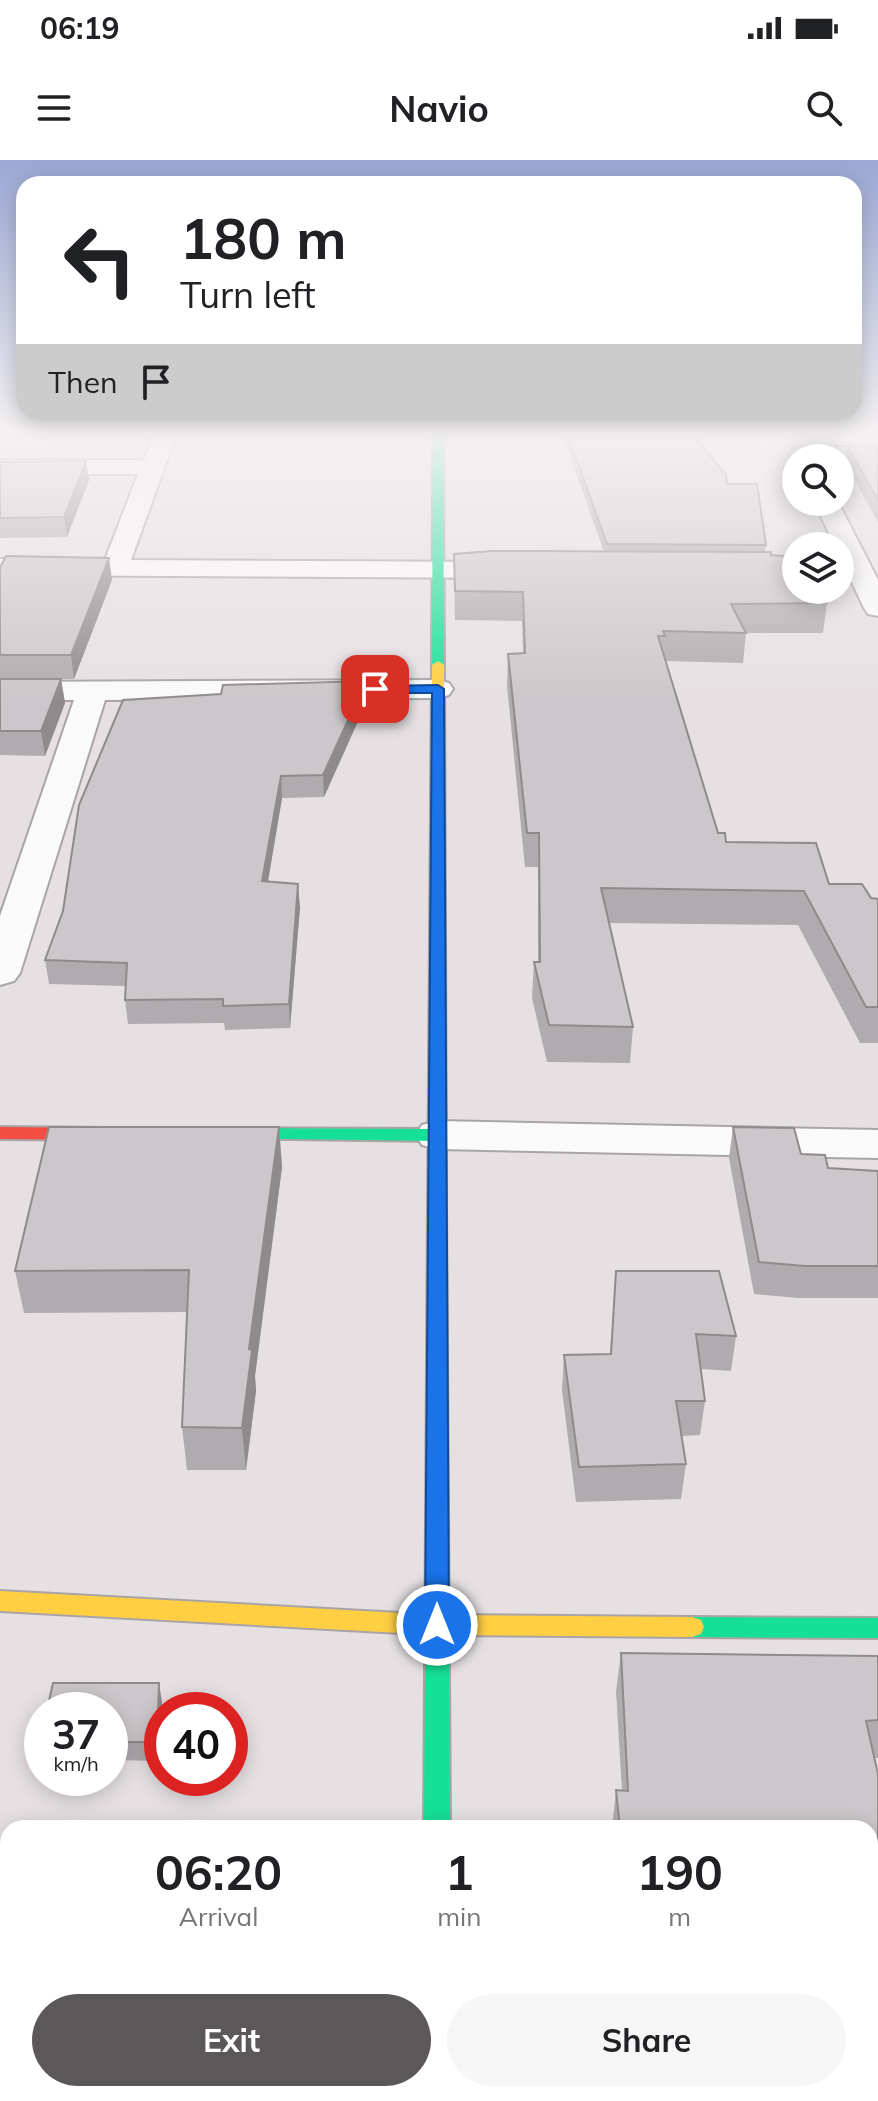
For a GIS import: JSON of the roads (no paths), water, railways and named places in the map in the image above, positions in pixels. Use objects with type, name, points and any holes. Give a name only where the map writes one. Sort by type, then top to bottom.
[{"type":"street","points":[[115,568],[134,521]]},
{"type":"street","points":[[437,1820],[438,521]]},
{"type":"street","points":[[835,521],[878,608]]},
{"type":"street","points":[[0,567],[547,570]]},
{"type":"street","points":[[0,691],[438,689]]},
{"type":"street","points":[[0,973],[93,690]]},
{"type":"street","points":[[0,860],[37,860]]},
{"type":"street","points":[[0,1133],[125,1134]]},
{"type":"street","points":[[203,1134],[438,1135],[878,1144]]},
{"type":"street","points":[[0,1601],[437,1625],[878,1628]]}]
